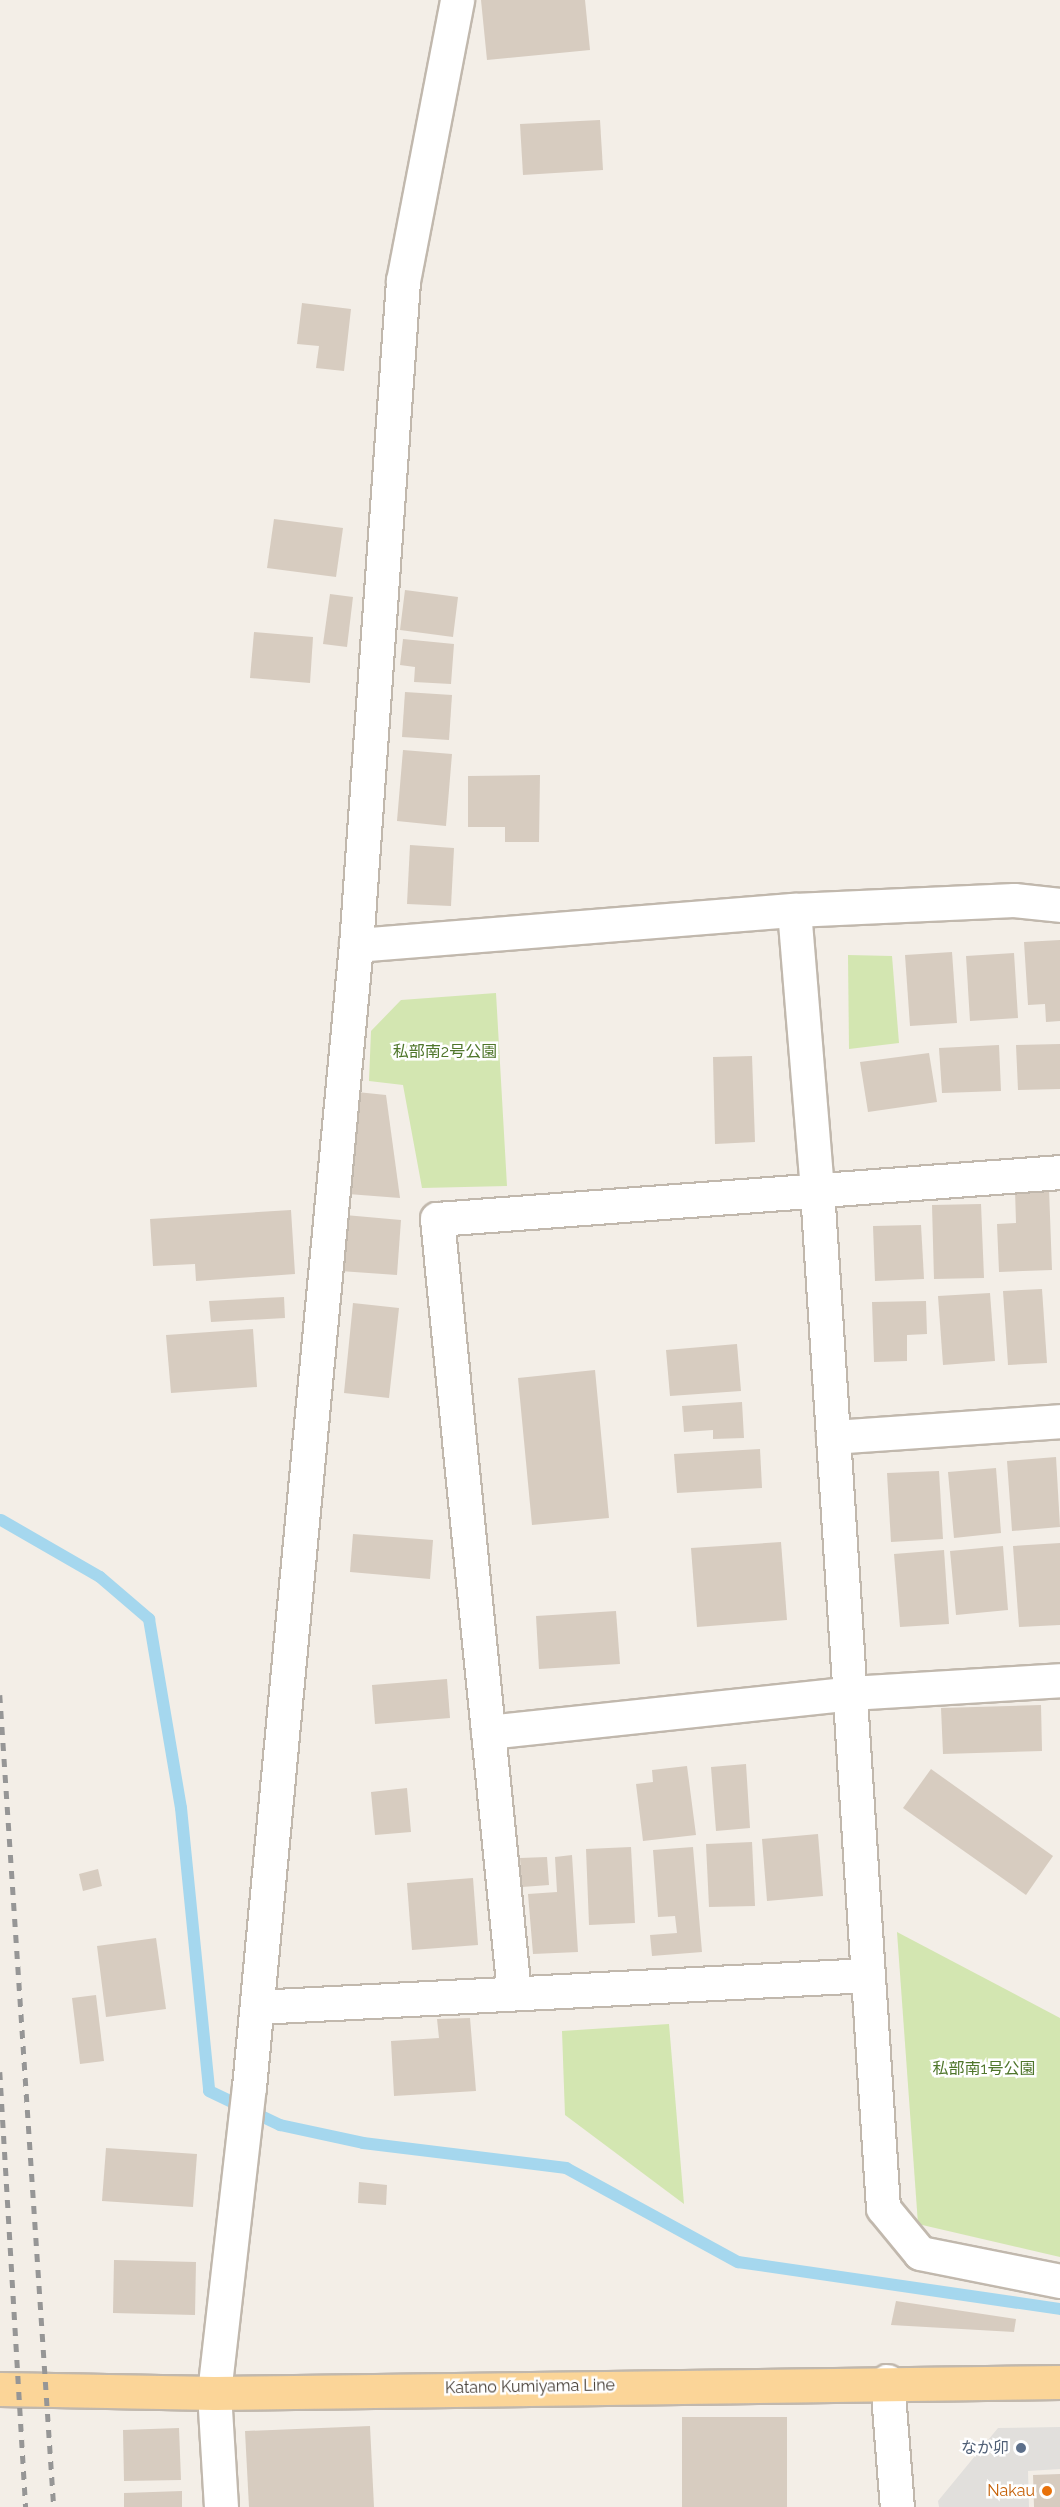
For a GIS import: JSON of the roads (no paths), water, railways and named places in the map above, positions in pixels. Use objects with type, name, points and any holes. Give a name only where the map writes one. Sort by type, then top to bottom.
[{"type":"main road","name":"Katano Kumiyama Line","points":[[0,2389],[214,2393],[887,2381],[1060,2382]]},
{"type":"street","points":[[221,2507],[214,2393],[257,2007],[356,945],[403,281],[457,0]]},
{"type":"street","points":[[356,945],[795,910],[1014,900],[1060,905]]},
{"type":"street","points":[[795,910],[817,1190],[883,2208],[920,2253],[1060,2282]]},
{"type":"street","points":[[514,1993],[437,1219],[1060,1172]]},
{"type":"street","points":[[833,1437],[1060,1421]]},
{"type":"street","points":[[488,1732],[850,1693],[1060,1680]]},
{"type":"street","points":[[257,2007],[868,1975]]},
{"type":"street","points":[[887,2381],[897,2507]]},
{"type":"waterway","points":[[1,1520],[100,1577],[149,1619],[181,1808],[209,2091],[280,2125],[363,2143],[566,2168],[738,2262],[1060,2309]]},
{"type":"railway","points":[[0,1695],[54,2507]]},
{"type":"railway","points":[[0,2072],[26,2507]]},
{"type":"place","name":"なか卯","points":[[1021,2448]]},
{"type":"place","name":"Nakau","points":[[1047,2491]]},
{"type":"park label","name":"私部南2号公園","points":[[445,1052]]},
{"type":"park label","name":"私部南1号公園","points":[[984,2069]]}]
